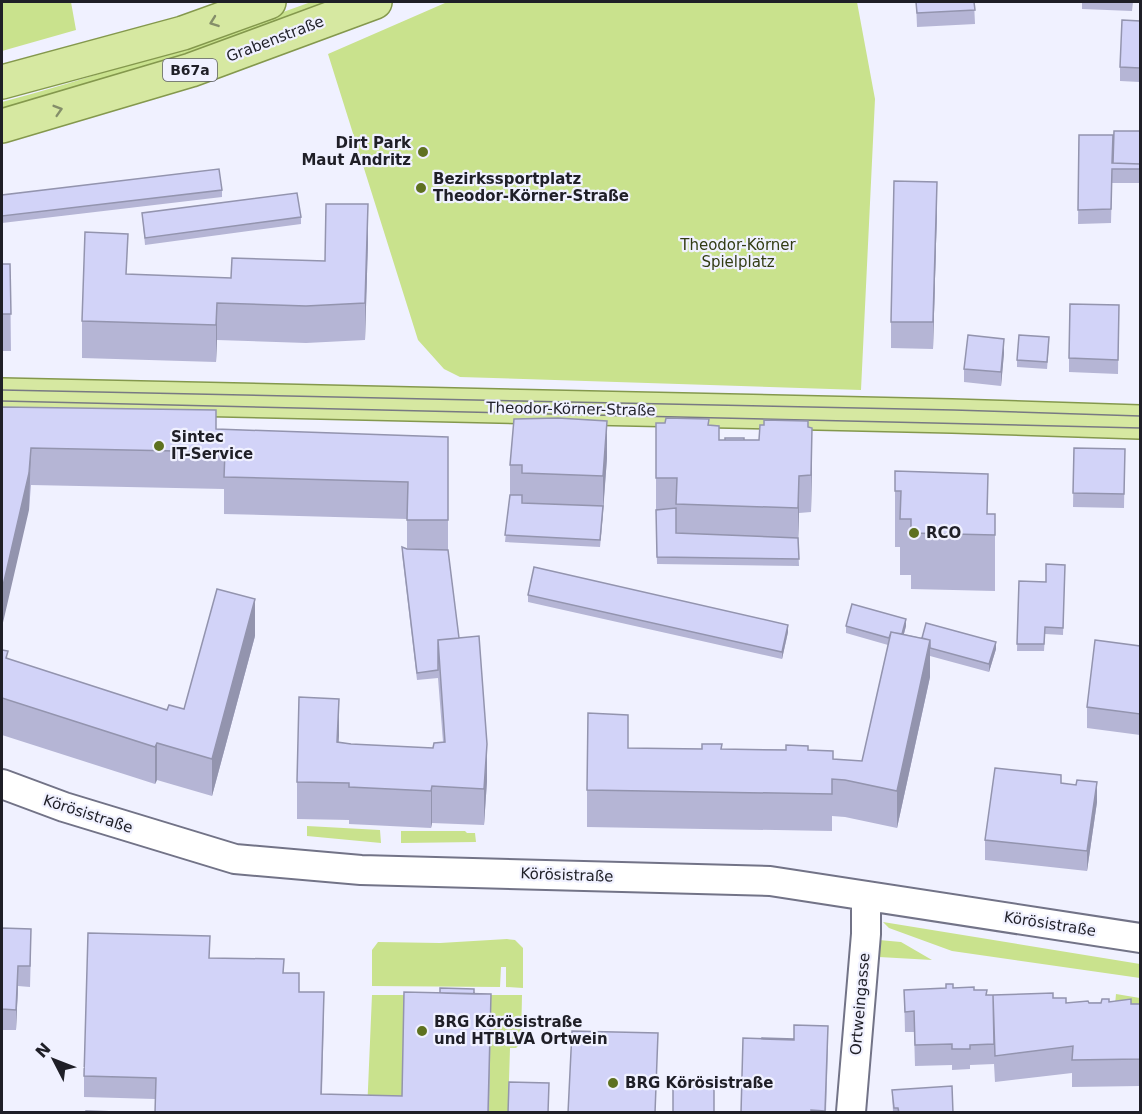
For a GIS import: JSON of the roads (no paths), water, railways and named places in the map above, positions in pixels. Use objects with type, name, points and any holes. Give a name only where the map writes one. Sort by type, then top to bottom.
[{"type":"main road","name":"B67a","points":[[2,82],[183,33],[269,2]]},
{"type":"main road","name":"Grabenstraße","points":[[2,126],[191,70],[375,2]]},
{"type":"main road","name":"Theodor-Körner-Straße","points":[[2,395],[1140,422]]},
{"type":"street","name":"Körösistraße","points":[[2,784],[63,807],[235,859],[361,870],[756,880],[1140,938]]},
{"type":"street","name":"Ortweingasse","points":[[851,1113],[866,934],[866,896]]},
{"type":"tram line","points":[[2,390],[1140,416]]},
{"type":"tram line","points":[[2,401],[1140,428]]},
{"type":"place","name":"Dirt Park Maut Andritz","points":[[423,152]]},
{"type":"place","name":"Bezirkssportplatz Theodor-Körner-Straße","points":[[421,188]]},
{"type":"place","name":"Sintec IT-Service","points":[[159,446]]},
{"type":"place","name":"RCO","points":[[914,533]]},
{"type":"place","name":"BRG Körösistraße und HTBLVA Ortwein","points":[[422,1031]]},
{"type":"place","name":"BRG Körösistraße","points":[[613,1083]]},
{"type":"park label","name":"Theodor-Körner Spielplatz","points":[[738,254]]}]
